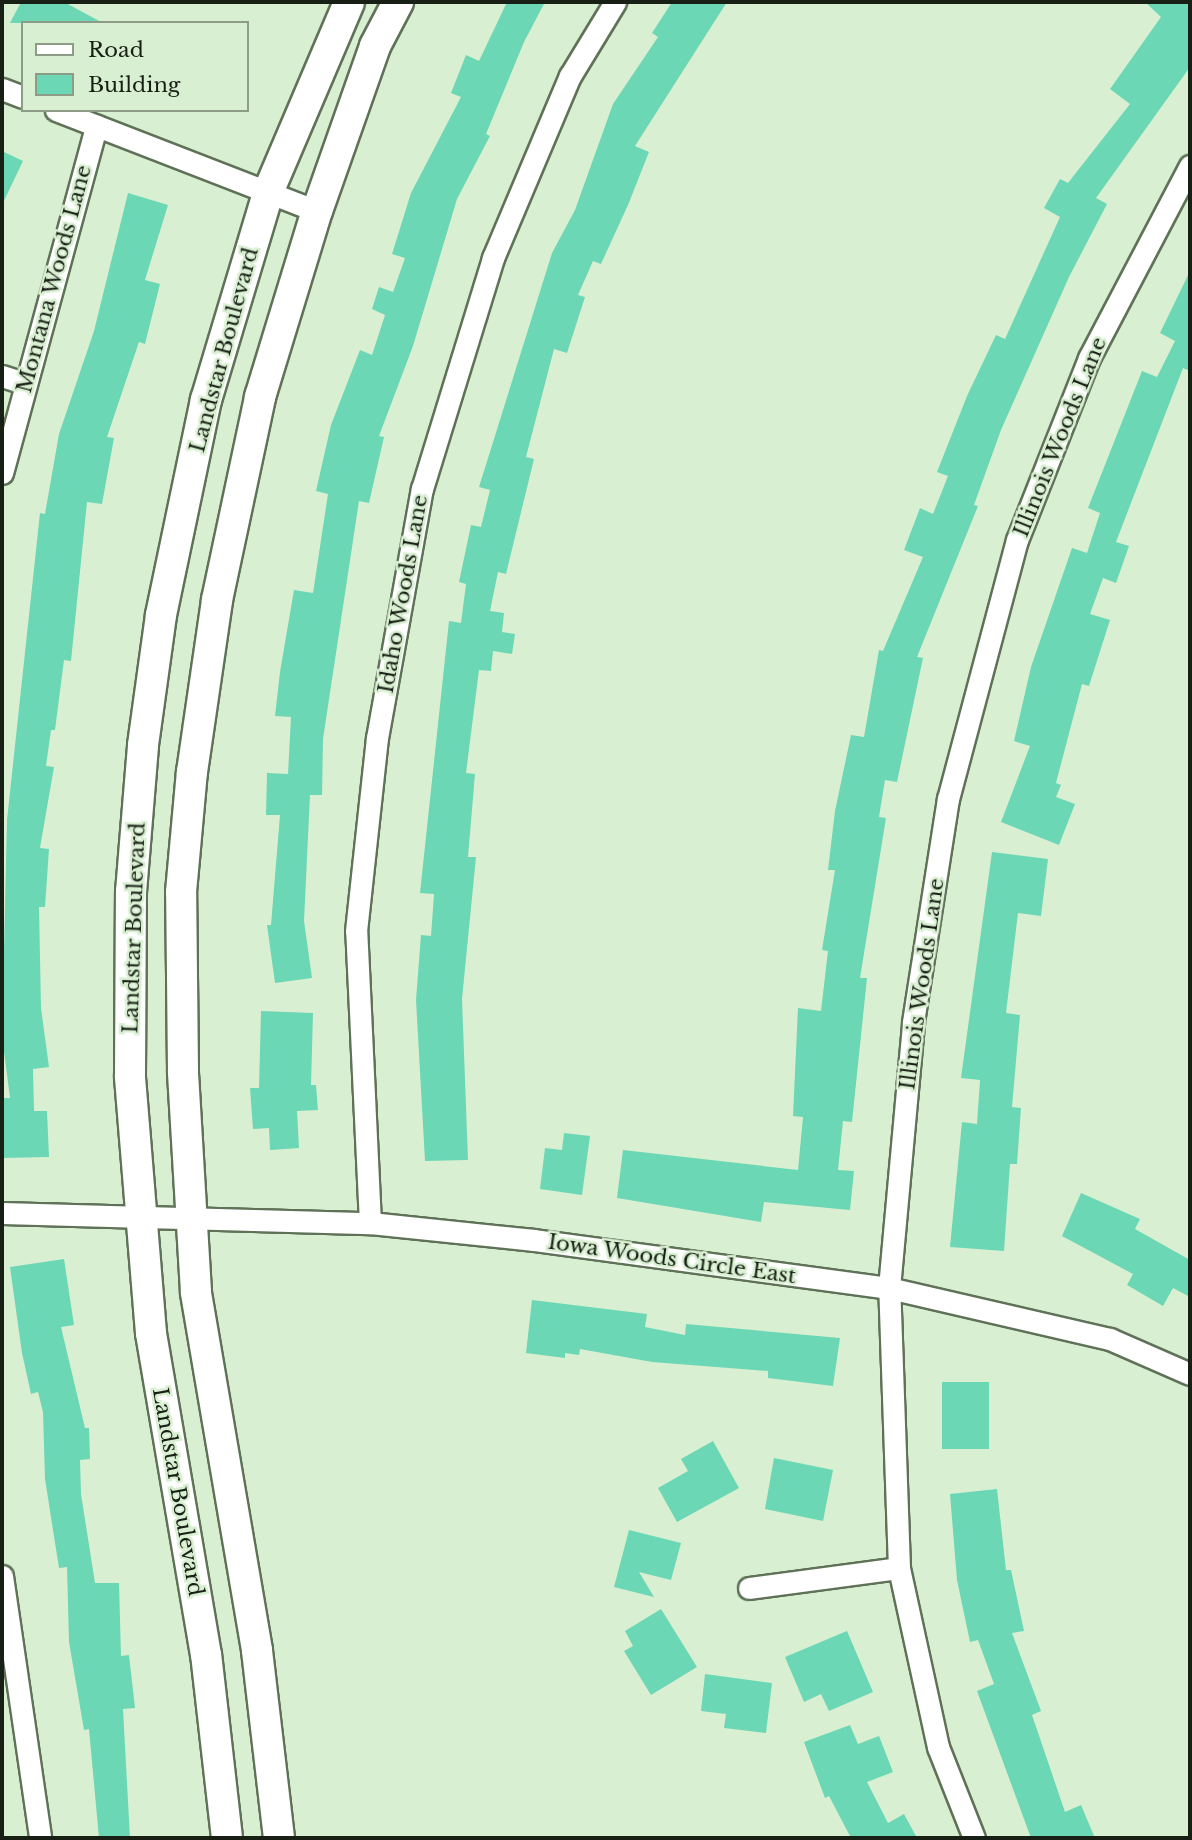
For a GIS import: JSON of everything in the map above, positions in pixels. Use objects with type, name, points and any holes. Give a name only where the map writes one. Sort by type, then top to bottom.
[{"type":"street","name":"Landstar Boulevard","points":[[227,1838],[206,1655],[151,1333],[130,1076],[131,905],[144,745],[161,615],[206,400],[269,190],[349,2]]},
{"type":"street","points":[[279,1838],[257,1650],[196,1292],[183,1071],[181,892],[192,772],[216,600],[260,397],[317,211],[375,46],[398,2]]},
{"type":"street","name":"Idaho Woods Lane","points":[[370,1223],[356,931],[377,738],[422,489],[493,258],[569,76],[615,2]]},
{"type":"street","points":[[2,89],[21,96]]},
{"type":"street","points":[[61,112],[269,190],[317,211]]},
{"type":"street","name":"Montana Woods Lane","points":[[2,473],[96,126]]},
{"type":"street","name":"Illinois Woods Lane","points":[[974,1838],[938,1747],[900,1568],[889,1288],[913,1022],[948,799],[1014,553],[1089,358],[1190,166]]},
{"type":"street","points":[[2,376],[26,384]]},
{"type":"street","name":"Iowa Woods Circle East","points":[[2,1213],[370,1223],[534,1240],[889,1288],[1110,1339],[1190,1374]]},
{"type":"street","points":[[749,1588],[900,1568]]},
{"type":"street","points":[[2,1576],[7,1628],[40,1838]]},
{"type":"building","points":[[21,2],[64,2],[99,21],[21,21],[10,23]]},
{"type":"building","points":[[507,2],[545,2],[524,42],[486,134],[490,136],[457,199],[413,346],[379,436],[384,437],[369,503],[359,501],[323,739],[322,795],[310,795],[304,921],[312,978],[275,983],[267,925],[271,925],[280,815],[266,815],[267,773],[288,774],[291,717],[275,716],[280,672],[294,590],[313,593],[328,494],[316,491],[331,425],[360,350],[372,355],[385,315],[372,309],[379,287],[393,292],[405,258],[392,254],[411,193],[461,97],[451,93],[466,55],[479,61]]},
{"type":"building","points":[[672,2],[727,2],[635,146],[649,152],[628,205],[601,264],[593,261],[578,295],[585,297],[567,353],[554,349],[526,457],[534,459],[506,574],[498,572],[490,611],[504,613],[502,632],[515,634],[512,654],[493,651],[491,671],[479,670],[466,773],[475,774],[468,857],[476,857],[462,999],[468,1160],[425,1161],[416,1000],[421,935],[431,936],[434,894],[420,893],[449,621],[461,623],[466,584],[459,582],[471,525],[481,527],[490,490],[479,487],[552,253],[575,210],[613,104],[658,37],[652,33]]},
{"type":"building","points":[[1145,2],[1190,2],[1190,67],[1096,198],[1107,204],[1069,277],[1001,430],[974,505],[978,506],[917,657],[923,658],[897,782],[885,780],[879,817],[886,818],[860,978],[867,978],[852,1122],[843,1121],[838,1170],[854,1171],[850,1210],[764,1202],[761,1222],[617,1198],[623,1150],[798,1170],[803,1117],[793,1116],[798,1008],[821,1011],[828,951],[822,950],[835,870],[828,870],[835,811],[851,735],[864,737],[879,650],[883,651],[923,557],[904,550],[920,508],[933,514],[948,476],[937,472],[967,396],[996,335],[1005,339],[1060,217],[1044,208],[1060,179],[1068,183],[1130,104],[1110,89],[1161,17]]},
{"type":"building","points":[[2,151],[23,161],[2,205]]},
{"type":"building","points":[[128,193],[168,205],[145,280],[160,284],[145,344],[139,342],[107,437],[114,438],[102,504],[87,502],[71,661],[64,660],[55,730],[51,730],[46,766],[54,767],[40,848],[49,849],[45,907],[39,907],[41,1008],[49,1067],[33,1069],[34,1111],[47,1111],[49,1157],[2,1158],[2,1098],[10,1098],[2,1036],[7,820],[40,513],[45,514],[59,434],[94,331]]},
{"type":"building","points":[[1190,271],[1190,371],[1183,368],[1116,542],[1129,546],[1116,583],[1103,578],[1090,614],[1110,620],[1089,686],[1082,684],[1056,783],[1061,785],[1056,797],[1075,804],[1059,845],[1001,822],[1030,746],[1014,741],[1031,667],[1072,548],[1087,553],[1100,513],[1088,508],[1142,371],[1157,377],[1175,341],[1160,333]]},
{"type":"building","points":[[992,852],[1048,859],[1041,916],[1018,913],[1006,1013],[1020,1015],[1012,1107],[1021,1108],[1017,1164],[1010,1164],[1004,1251],[950,1247],[962,1122],[977,1124],[980,1080],[961,1078]]},
{"type":"building","points":[[261,1011],[313,1013],[311,1085],[316,1085],[318,1110],[297,1111],[299,1148],[270,1150],[269,1128],[253,1129],[250,1088],[259,1088]]},
{"type":"building","points":[[564,1133],[590,1136],[582,1195],[540,1189],[545,1148],[562,1150]]},
{"type":"building","points":[[1081,1193],[1140,1219],[1135,1229],[1190,1260],[1190,1297],[1173,1288],[1163,1306],[1127,1285],[1133,1274],[1062,1236]]},
{"type":"building","points":[[64,1259],[74,1325],[61,1327],[85,1428],[89,1428],[90,1459],[80,1460],[81,1494],[95,1583],[119,1583],[121,1656],[129,1655],[135,1708],[123,1709],[130,1838],[99,1838],[89,1729],[84,1730],[69,1642],[67,1567],[59,1568],[45,1479],[43,1412],[38,1392],[31,1394],[22,1353],[10,1267]]},
{"type":"building","points":[[532,1300],[647,1314],[645,1327],[685,1335],[686,1324],[840,1338],[833,1386],[768,1378],[768,1371],[652,1362],[580,1349],[579,1355],[565,1353],[565,1358],[526,1353]]},
{"type":"building","points":[[942,1382],[989,1382],[989,1449],[942,1449]]},
{"type":"building","points":[[713,1441],[739,1488],[677,1522],[658,1488],[688,1471],[681,1459]]},
{"type":"building","points":[[774,1458],[833,1470],[823,1521],[765,1509]]},
{"type":"building","points":[[997,1489],[1006,1570],[1011,1570],[1024,1631],[1012,1633],[1041,1711],[1032,1715],[1065,1812],[1081,1805],[1095,1838],[1031,1838],[977,1691],[994,1684],[978,1640],[970,1642],[957,1580],[950,1494]]},
{"type":"building","points":[[629,1530],[681,1543],[671,1580],[639,1572],[654,1597],[614,1587]]},
{"type":"building","points":[[661,1609],[697,1667],[651,1695],[624,1651],[633,1646],[625,1631]]},
{"type":"building","points":[[847,1631],[873,1692],[829,1711],[821,1694],[804,1702],[785,1657]]},
{"type":"building","points":[[705,1674],[772,1683],[766,1733],[724,1728],[726,1714],[701,1711]]},
{"type":"building","points":[[850,1725],[858,1744],[879,1736],[893,1772],[867,1782],[888,1823],[904,1814],[917,1838],[851,1838],[829,1796],[825,1798],[804,1742]]}]
